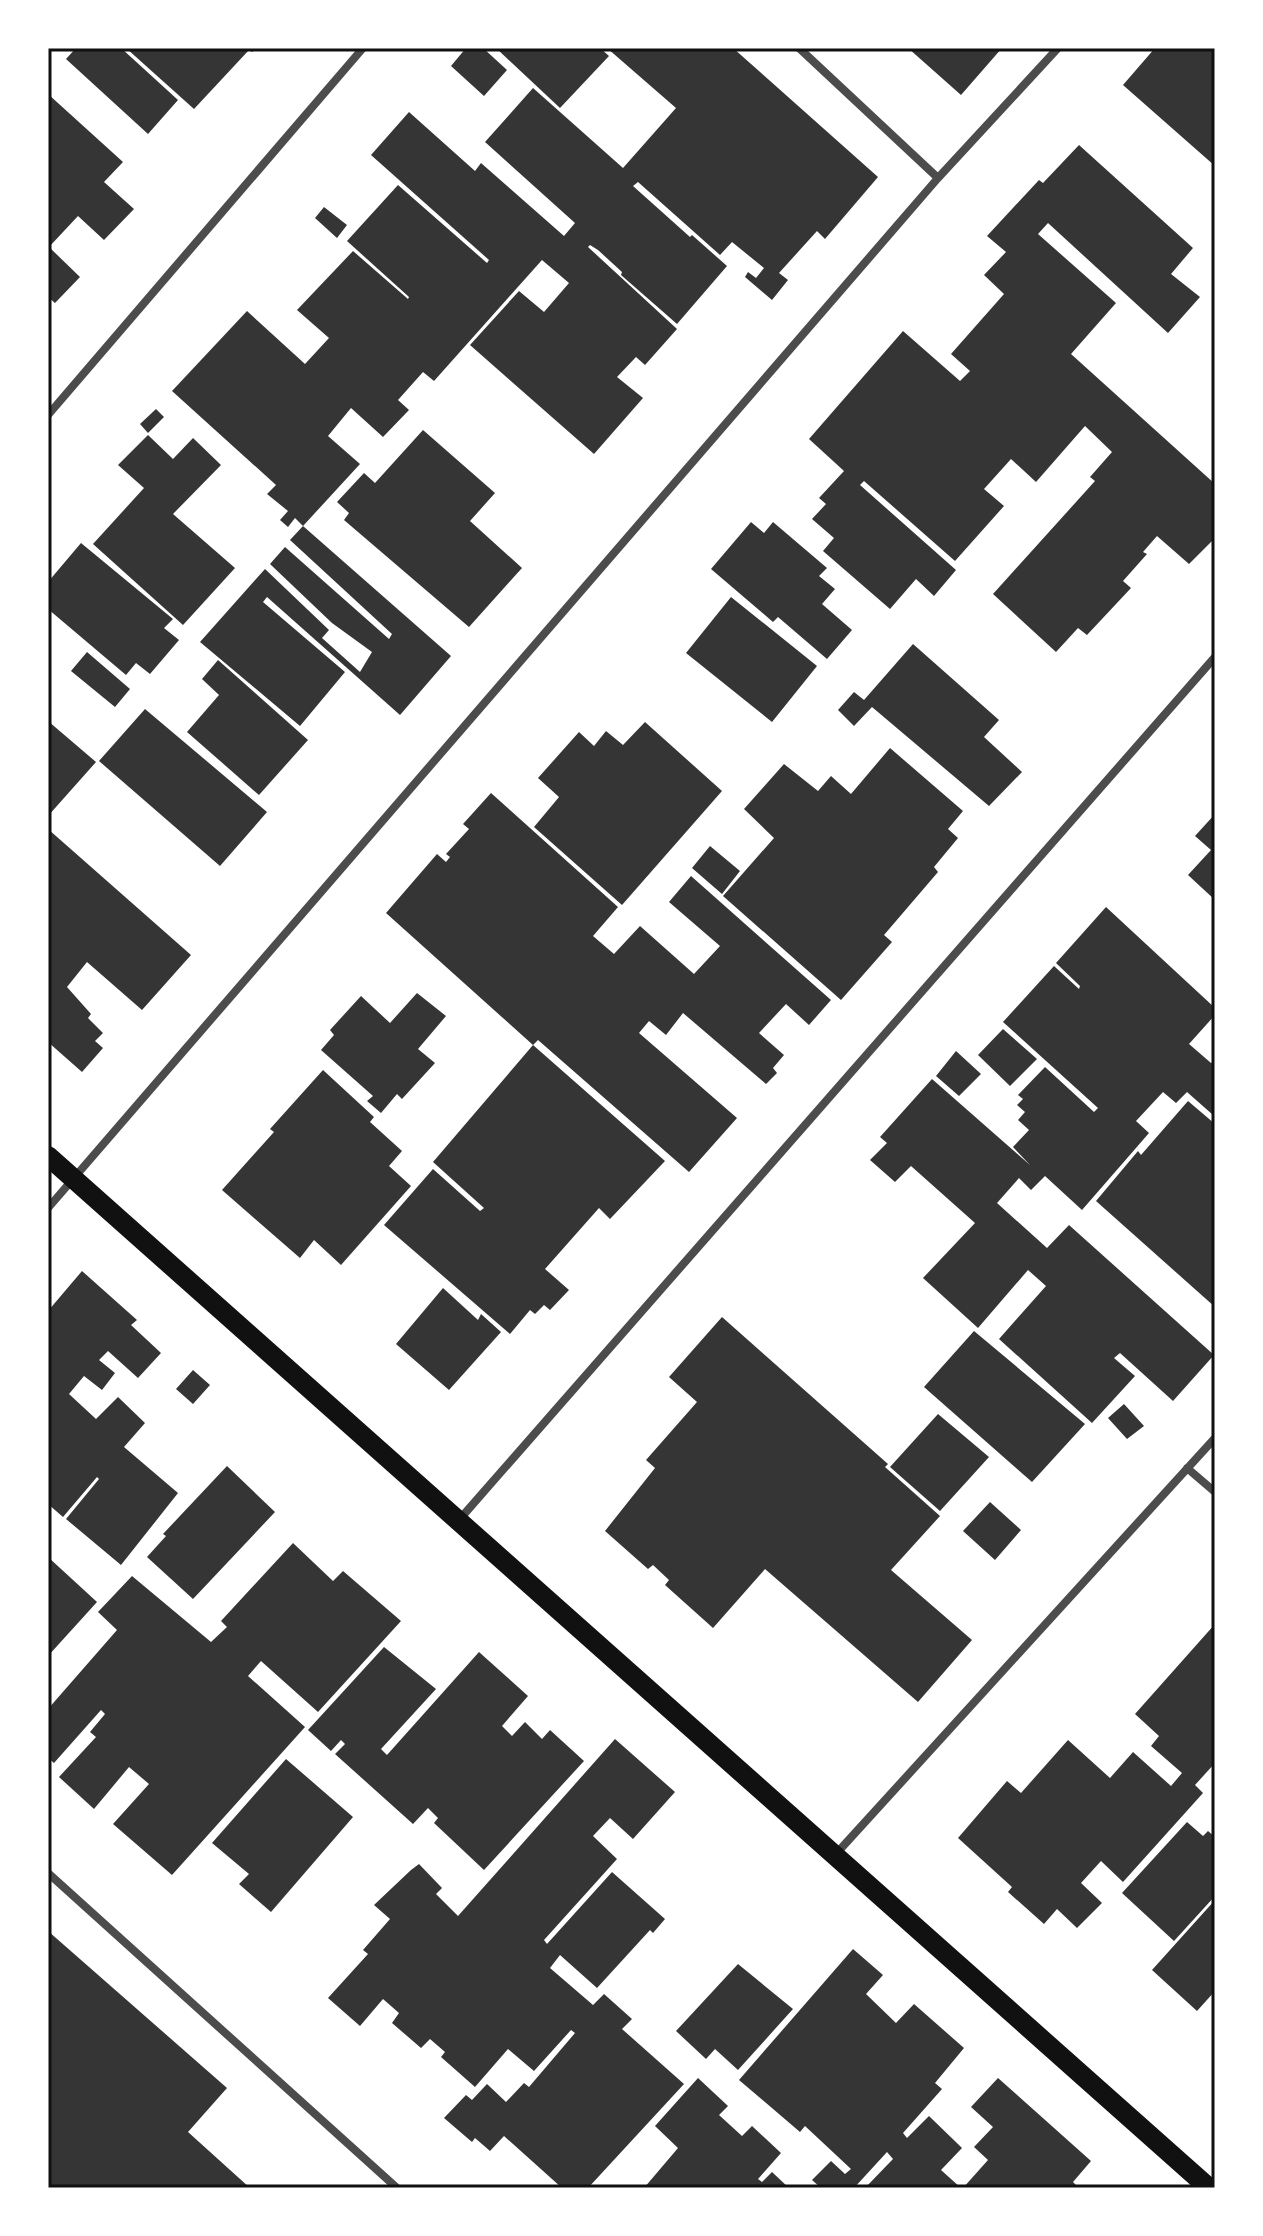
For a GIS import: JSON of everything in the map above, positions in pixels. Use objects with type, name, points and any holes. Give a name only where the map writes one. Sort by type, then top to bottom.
[{"type":"main road","points":[[48,1156],[1209,2188]]},
{"type":"street","points":[[48,415],[363,48]]},
{"type":"street","points":[[799,48],[938,178]]},
{"type":"street","points":[[48,1208],[938,178],[1058,48]]},
{"type":"street","points":[[459,1520],[1215,657]]},
{"type":"street","points":[[834,1856],[1215,1438]]},
{"type":"street","points":[[1187,1468],[1215,1492]]},
{"type":"street","points":[[48,1873],[397,2188]]},
{"type":"building","points":[[76,48],[121,48],[178,100],[148,134],[66,59]]},
{"type":"building","points":[[126,48],[256,48],[252,52],[249,50],[194,109]]},
{"type":"building","points":[[466,48],[483,48],[507,70],[484,96],[451,66]]},
{"type":"building","points":[[496,48],[600,48],[609,56],[560,108]]},
{"type":"building","points":[[607,48],[733,48],[878,177],[825,239],[817,231],[779,273],[788,280],[772,300],[745,277],[748,272],[756,278],[764,268],[732,242],[720,255],[638,182],[633,186],[727,266],[677,324],[621,275],[622,272],[598,250],[590,245],[588,247],[677,329],[645,365],[636,357],[617,377],[643,398],[594,454],[470,345],[519,291],[544,312],[569,283],[542,260],[434,381],[423,372],[398,400],[409,410],[383,437],[351,408],[328,436],[360,464],[303,526],[295,518],[288,527],[280,520],[288,511],[267,494],[276,485],[172,391],[247,311],[305,364],[329,338],[297,310],[353,251],[408,299],[347,241],[398,185],[487,263],[489,260],[371,155],[409,112],[475,171],[481,163],[564,236],[575,223],[485,142],[533,88],[623,168],[676,108]]},
{"type":"building","points":[[908,48],[1002,48],[961,95]]},
{"type":"building","points":[[1155,48],[1215,48],[1215,166],[1123,85]]},
{"type":"building","points":[[48,94],[123,162],[104,182],[134,209],[104,240],[78,216],[49,247],[80,277],[55,303],[48,297]]},
{"type":"building","points":[[1079,145],[1193,248],[1171,274],[1200,297],[1168,333],[1048,223],[1038,234],[1116,303],[1071,354],[1215,484],[1215,538],[1189,564],[1157,536],[1143,552],[1147,554],[1123,581],[1131,588],[1087,635],[1078,628],[1056,652],[993,594],[1095,481],[1090,477],[1112,452],[1085,426],[1036,482],[1011,459],[984,489],[1004,506],[955,561],[864,481],[860,485],[956,570],[934,596],[916,579],[890,609],[823,551],[834,538],[812,519],[826,504],[819,498],[844,471],[809,439],[903,331],[960,381],[970,371],[951,354],[1004,294],[984,275],[1006,252],[987,236],[1039,180],[1043,183]]},
{"type":"building","points":[[324,207],[347,225],[337,238],[315,218]]},
{"type":"building","points":[[156,409],[164,417],[148,433],[140,424]]},
{"type":"building","points":[[423,430],[495,493],[470,521],[522,568],[469,627],[344,520],[349,513],[337,502],[364,473],[375,483]]},
{"type":"building","points":[[148,435],[173,459],[193,438],[221,465],[173,514],[235,568],[183,625],[93,544],[144,488],[118,465]]},
{"type":"building","points":[[751,522],[764,533],[773,522],[827,568],[819,576],[835,589],[822,604],[852,630],[827,659],[778,617],[773,622],[711,569]]},
{"type":"building","points":[[303,526],[451,656],[400,715],[267,597],[263,602],[345,672],[300,726],[200,642],[265,569],[329,630],[322,638],[360,672],[372,652],[332,623],[270,564],[285,547],[389,639],[392,634],[290,540]]},
{"type":"building","points":[[81,543],[173,619],[164,628],[179,640],[150,674],[136,663],[126,675],[48,609],[48,582]]},
{"type":"building","points":[[731,597],[817,666],[772,722],[686,653]]},
{"type":"building","points":[[913,644],[999,720],[984,737],[1022,772],[989,806],[872,707],[854,726],[838,710],[854,692],[864,700]]},
{"type":"building","points":[[87,652],[130,689],[115,707],[71,671]]},
{"type":"building","points":[[218,660],[308,740],[259,795],[187,732],[219,695],[202,679]]},
{"type":"building","points":[[145,709],[267,812],[220,866],[99,761]]},
{"type":"building","points":[[48,721],[96,762],[48,816]]},
{"type":"building","points":[[645,722],[722,791],[622,905],[534,827],[559,797],[538,778],[579,732],[594,746],[606,731],[623,745]]},
{"type":"building","points":[[890,748],[963,811],[948,829],[958,838],[934,867],[938,872],[884,935],[892,942],[841,1000],[723,896],[774,838],[744,809],[784,764],[818,791],[831,776],[851,794]]},
{"type":"building","points":[[491,793],[618,907],[593,936],[614,954],[640,926],[694,974],[720,946],[669,902],[691,876],[831,1000],[809,1025],[786,1004],[759,1033],[784,1055],[773,1068],[777,1073],[766,1084],[683,1013],[666,1035],[649,1021],[639,1033],[737,1118],[689,1172],[538,1040],[533,1045],[386,913],[437,854],[446,862],[450,857],[446,854],[469,829],[463,824]]},
{"type":"building","points":[[1215,814],[1215,900],[1188,875],[1211,850],[1195,836]]},
{"type":"building","points":[[48,829],[191,955],[142,1010],[87,962],[67,987],[91,1014],[88,1018],[103,1033],[95,1041],[103,1048],[82,1072],[48,1042]]},
{"type":"building","points":[[710,846],[740,871],[722,894],[692,868]]},
{"type":"building","points":[[1106,907],[1215,1008],[1215,1015],[1189,1044],[1211,1063],[1215,1060],[1215,1113],[1213,1115],[1187,1092],[1176,1103],[1163,1092],[1136,1121],[1149,1133],[1082,1210],[1045,1176],[1031,1190],[1019,1178],[997,1203],[1047,1248],[1069,1225],[1214,1355],[1173,1401],[1120,1353],[1114,1358],[1135,1376],[1092,1423],[999,1339],[1046,1286],[1028,1270],[978,1328],[923,1278],[975,1223],[911,1166],[895,1182],[870,1160],[887,1143],[880,1137],[932,1079],[1030,1165],[1013,1147],[1029,1130],[1018,1120],[1025,1112],[1017,1105],[1023,1099],[1018,1095],[1045,1067],[1094,1112],[1098,1108],[1003,1022],[1054,966],[1079,989],[1080,986],[1056,963]]},
{"type":"building","points":[[417,993],[446,1016],[418,1049],[435,1063],[402,1099],[397,1094],[381,1113],[367,1101],[373,1096],[321,1050],[334,1035],[330,1030],[361,996],[390,1023]]},
{"type":"building","points":[[1003,1029],[1037,1059],[1010,1086],[978,1055]]},
{"type":"building","points":[[533,1045],[665,1161],[610,1219],[599,1208],[545,1269],[569,1290],[550,1310],[544,1305],[535,1314],[530,1310],[510,1334],[384,1225],[433,1169],[480,1211],[484,1208],[433,1162]]},
{"type":"building","points":[[956,1051],[981,1074],[959,1096],[936,1076]]},
{"type":"building","points":[[323,1070],[374,1117],[370,1122],[402,1151],[389,1166],[411,1186],[341,1265],[314,1240],[300,1258],[222,1190],[274,1132],[270,1129]]},
{"type":"building","points":[[1188,1101],[1215,1124],[1215,1307],[1096,1201],[1138,1151],[1141,1155]]},
{"type":"building","points":[[82,1271],[137,1320],[131,1325],[161,1353],[138,1378],[108,1351],[99,1360],[115,1373],[102,1390],[84,1376],[69,1394],[96,1419],[118,1397],[145,1423],[124,1447],[178,1493],[121,1565],[66,1519],[99,1479],[97,1477],[63,1517],[48,1504],[48,1311]]},
{"type":"building","points":[[443,1288],[478,1320],[481,1314],[501,1332],[449,1390],[396,1344]]},
{"type":"building","points":[[722,1317],[888,1464],[885,1467],[940,1516],[891,1570],[972,1640],[918,1702],[765,1569],[713,1628],[665,1585],[669,1580],[653,1565],[648,1569],[605,1531],[655,1468],[646,1460],[697,1402],[669,1377]]},
{"type":"building","points":[[974,1331],[1085,1424],[1032,1482],[924,1387]]},
{"type":"building","points":[[193,1370],[210,1385],[193,1404],[176,1389]]},
{"type":"building","points":[[1124,1404],[1144,1426],[1127,1439],[1108,1418]]},
{"type":"building","points":[[938,1414],[989,1457],[940,1511],[890,1467]]},
{"type":"building","points":[[227,1466],[275,1512],[193,1599],[147,1557],[166,1536],[163,1534]]},
{"type":"building","points":[[990,1502],[1021,1530],[995,1560],[963,1531]]},
{"type":"building","points":[[293,1543],[333,1581],[343,1571],[401,1621],[318,1712],[261,1661],[248,1676],[305,1727],[172,1875],[113,1824],[149,1784],[129,1767],[94,1809],[59,1777],[96,1737],[90,1732],[105,1714],[101,1710],[54,1763],[48,1758],[48,1709],[117,1630],[98,1612],[132,1576],[211,1642],[227,1627],[221,1621]]},
{"type":"building","points":[[48,1557],[97,1602],[48,1656]]},
{"type":"building","points":[[1215,1624],[1215,1763],[1195,1785],[1203,1793],[1123,1882],[1101,1861],[1081,1883],[1102,1903],[1077,1928],[1057,1909],[1044,1924],[1008,1892],[1012,1887],[958,1838],[1007,1781],[1021,1793],[1068,1740],[1110,1778],[1133,1752],[1171,1786],[1182,1773],[1151,1746],[1159,1736],[1135,1714]]},
{"type":"building","points":[[384,1647],[436,1689],[381,1749],[387,1755],[479,1652],[528,1696],[502,1726],[512,1736],[525,1722],[542,1739],[550,1730],[584,1761],[484,1870],[434,1823],[438,1818],[428,1808],[413,1824],[335,1754],[345,1744],[341,1740],[331,1751],[308,1730]]},
{"type":"building","points":[[615,1739],[675,1792],[633,1839],[610,1818],[593,1836],[617,1859],[544,1940],[547,1944],[612,1872],[665,1919],[653,1933],[650,1930],[597,1988],[560,1955],[550,1968],[593,2005],[604,1994],[632,2019],[622,2029],[684,2084],[588,2188],[562,2188],[504,2136],[490,2151],[475,2138],[472,2142],[444,2118],[466,2095],[472,2100],[487,2084],[506,2102],[524,2083],[529,2087],[575,2033],[571,2030],[534,2071],[508,2049],[475,2087],[441,2057],[445,2052],[430,2039],[421,2048],[392,2023],[399,2013],[383,1999],[360,2026],[328,1998],[368,1954],[363,1950],[390,1919],[374,1905],[411,1870],[419,1864],[442,1888],[436,1894],[458,1916]]},
{"type":"building","points":[[286,1759],[353,1817],[271,1912],[239,1884],[249,1874],[212,1843]]},
{"type":"building","points":[[1187,1822],[1203,1836],[1208,1831],[1215,1837],[1215,1896],[1174,1941],[1122,1893]]},
{"type":"building","points":[[1215,1900],[1215,1991],[1197,2011],[1152,1970]]},
{"type":"building","points":[[48,1931],[227,2088],[188,2132],[250,2188],[48,2188]]},
{"type":"building","points":[[853,1949],[883,1975],[866,1994],[896,2023],[914,2004],[964,2048],[935,2083],[942,2089],[903,2133],[907,2138],[929,2116],[962,2148],[941,2170],[961,2188],[865,2188],[893,2159],[887,2152],[854,2188],[821,2188],[812,2180],[831,2161],[845,2174],[851,2169],[805,2126],[800,2132],[739,2080]]},
{"type":"building","points":[[738,1964],[793,2009],[738,2070],[715,2049],[706,2059],[676,2031]]},
{"type":"building","points":[[698,2078],[728,2106],[719,2115],[742,2136],[752,2126],[781,2153],[758,2179],[762,2182],[772,2172],[789,2188],[644,2188],[678,2148],[655,2126]]},
{"type":"building","points":[[998,2078],[1091,2161],[1073,2182],[1079,2188],[963,2188],[988,2160],[974,2147],[993,2127],[971,2107]]}]
